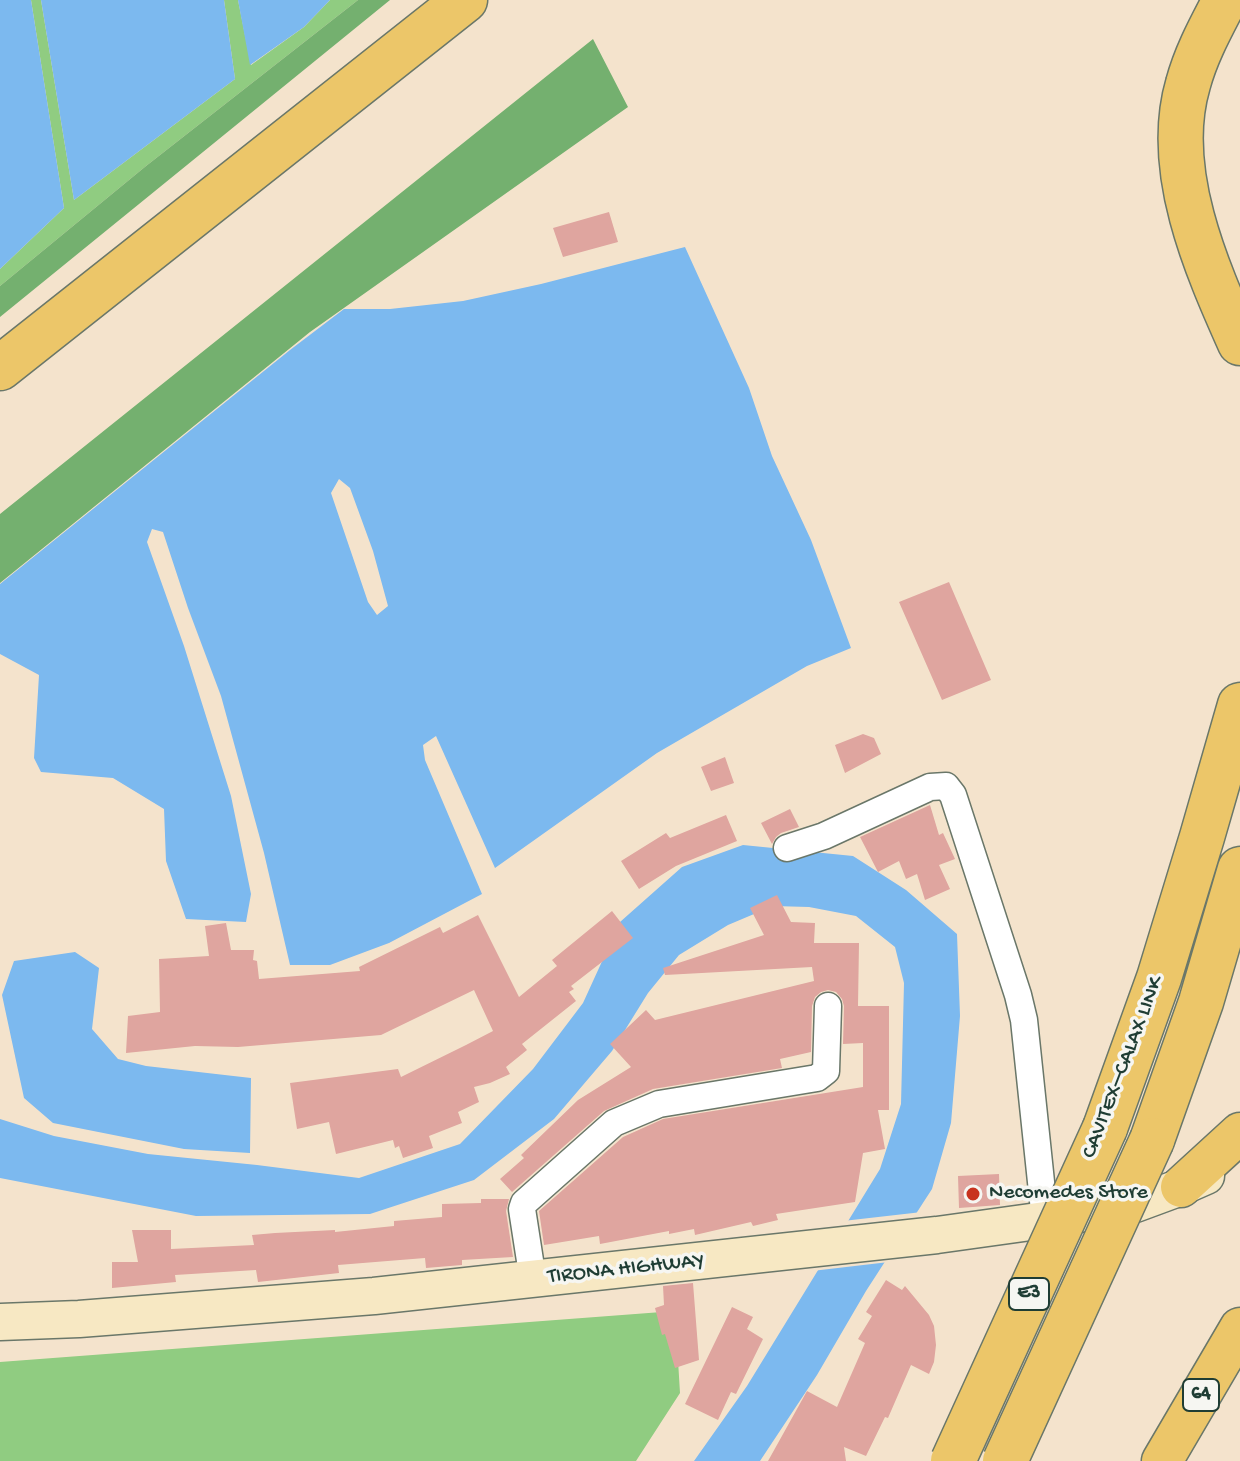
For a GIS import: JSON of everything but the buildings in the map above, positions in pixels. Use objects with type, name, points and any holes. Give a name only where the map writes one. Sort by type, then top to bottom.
[{"type":"highway","points":[[0,368],[465,0]]},
{"type":"highway","points":[[1225,0],[1197,57],[1187,86],[1181,115],[1181,141],[1183,171],[1198,238],[1240,343]]},
{"type":"highway","name":"CAVITEX–CALAX LINK","points":[[953,1461],[1105,1128],[1159,978],[1240,705]]},
{"type":"highway","name":"E3","points":[[1005,1461],[1152,1140],[1201,1002],[1240,869]]},
{"type":"main road","points":[[1181,1187],[1240,1133]]},
{"type":"main road","name":"TIRONA HIGHWAY","points":[[0,1322],[79,1319],[374,1296],[937,1235],[1135,1204],[1240,1160]]},
{"type":"main road","name":"64","points":[[1162,1461],[1240,1328]]},
{"type":"street","points":[[787,848],[824,836],[930,787],[946,786],[953,795],[1024,1020],[1045,1220]]},
{"type":"street","points":[[533,1280],[522,1209],[524,1203],[614,1123],[625,1118],[659,1104],[817,1078],[826,1071],[828,1006]]},
{"type":"green space","points":[[31,0],[41,0],[74,200],[235,79],[224,0],[238,0],[251,65],[304,27],[330,0],[358,0],[146,166],[0,286],[0,269],[64,208]]},
{"type":"green space","points":[[358,0],[390,0],[0,317],[0,286],[146,166]]},
{"type":"green space","points":[[593,39],[628,107],[310,332],[0,583],[0,514]]},
{"type":"green space","points":[[675,1311],[680,1393],[636,1461],[0,1461],[0,1362]]},
{"type":"water","points":[[0,0],[31,0],[64,208],[0,269]]},
{"type":"water","points":[[41,0],[224,0],[235,79],[74,200]]},
{"type":"water","points":[[238,0],[330,0],[304,27],[250,65]]},
{"type":"water","points":[[685,247],[749,388],[772,456],[811,540],[851,648],[807,666],[657,753],[495,868],[436,736],[423,745],[425,760],[482,894],[389,943],[330,965],[290,965],[264,853],[221,696],[163,532],[152,529],[147,542],[184,646],[231,796],[251,894],[246,922],[186,919],[166,861],[164,809],[113,778],[41,772],[34,758],[39,675],[0,654],[0,584],[344,309],[390,309],[463,301]],"holes":[[[339,479],[350,488],[373,551],[388,606],[377,615],[368,602],[331,493]]]},
{"type":"water","points":[[743,845],[853,856],[906,890],[957,934],[960,1016],[951,1123],[932,1189],[760,1461],[694,1461],[747,1386],[880,1169],[901,1104],[904,983],[895,947],[856,916],[809,907],[773,906],[728,925],[679,955],[648,993],[612,1051],[554,1119],[474,1180],[370,1214],[196,1216],[0,1178],[0,1119],[54,1136],[148,1154],[359,1178],[460,1144],[533,1069],[583,1003],[620,922],[682,867]]},
{"type":"water","points":[[75,952],[99,968],[92,1029],[118,1059],[146,1066],[251,1078],[250,1153],[184,1149],[53,1123],[24,1098],[2,995],[14,961]]},
{"type":"pier","points":[[922,1212],[889,1262],[812,1271],[843,1221]]},
{"type":"place","name":"Necomedes Store","points":[[973,1194]]}]
